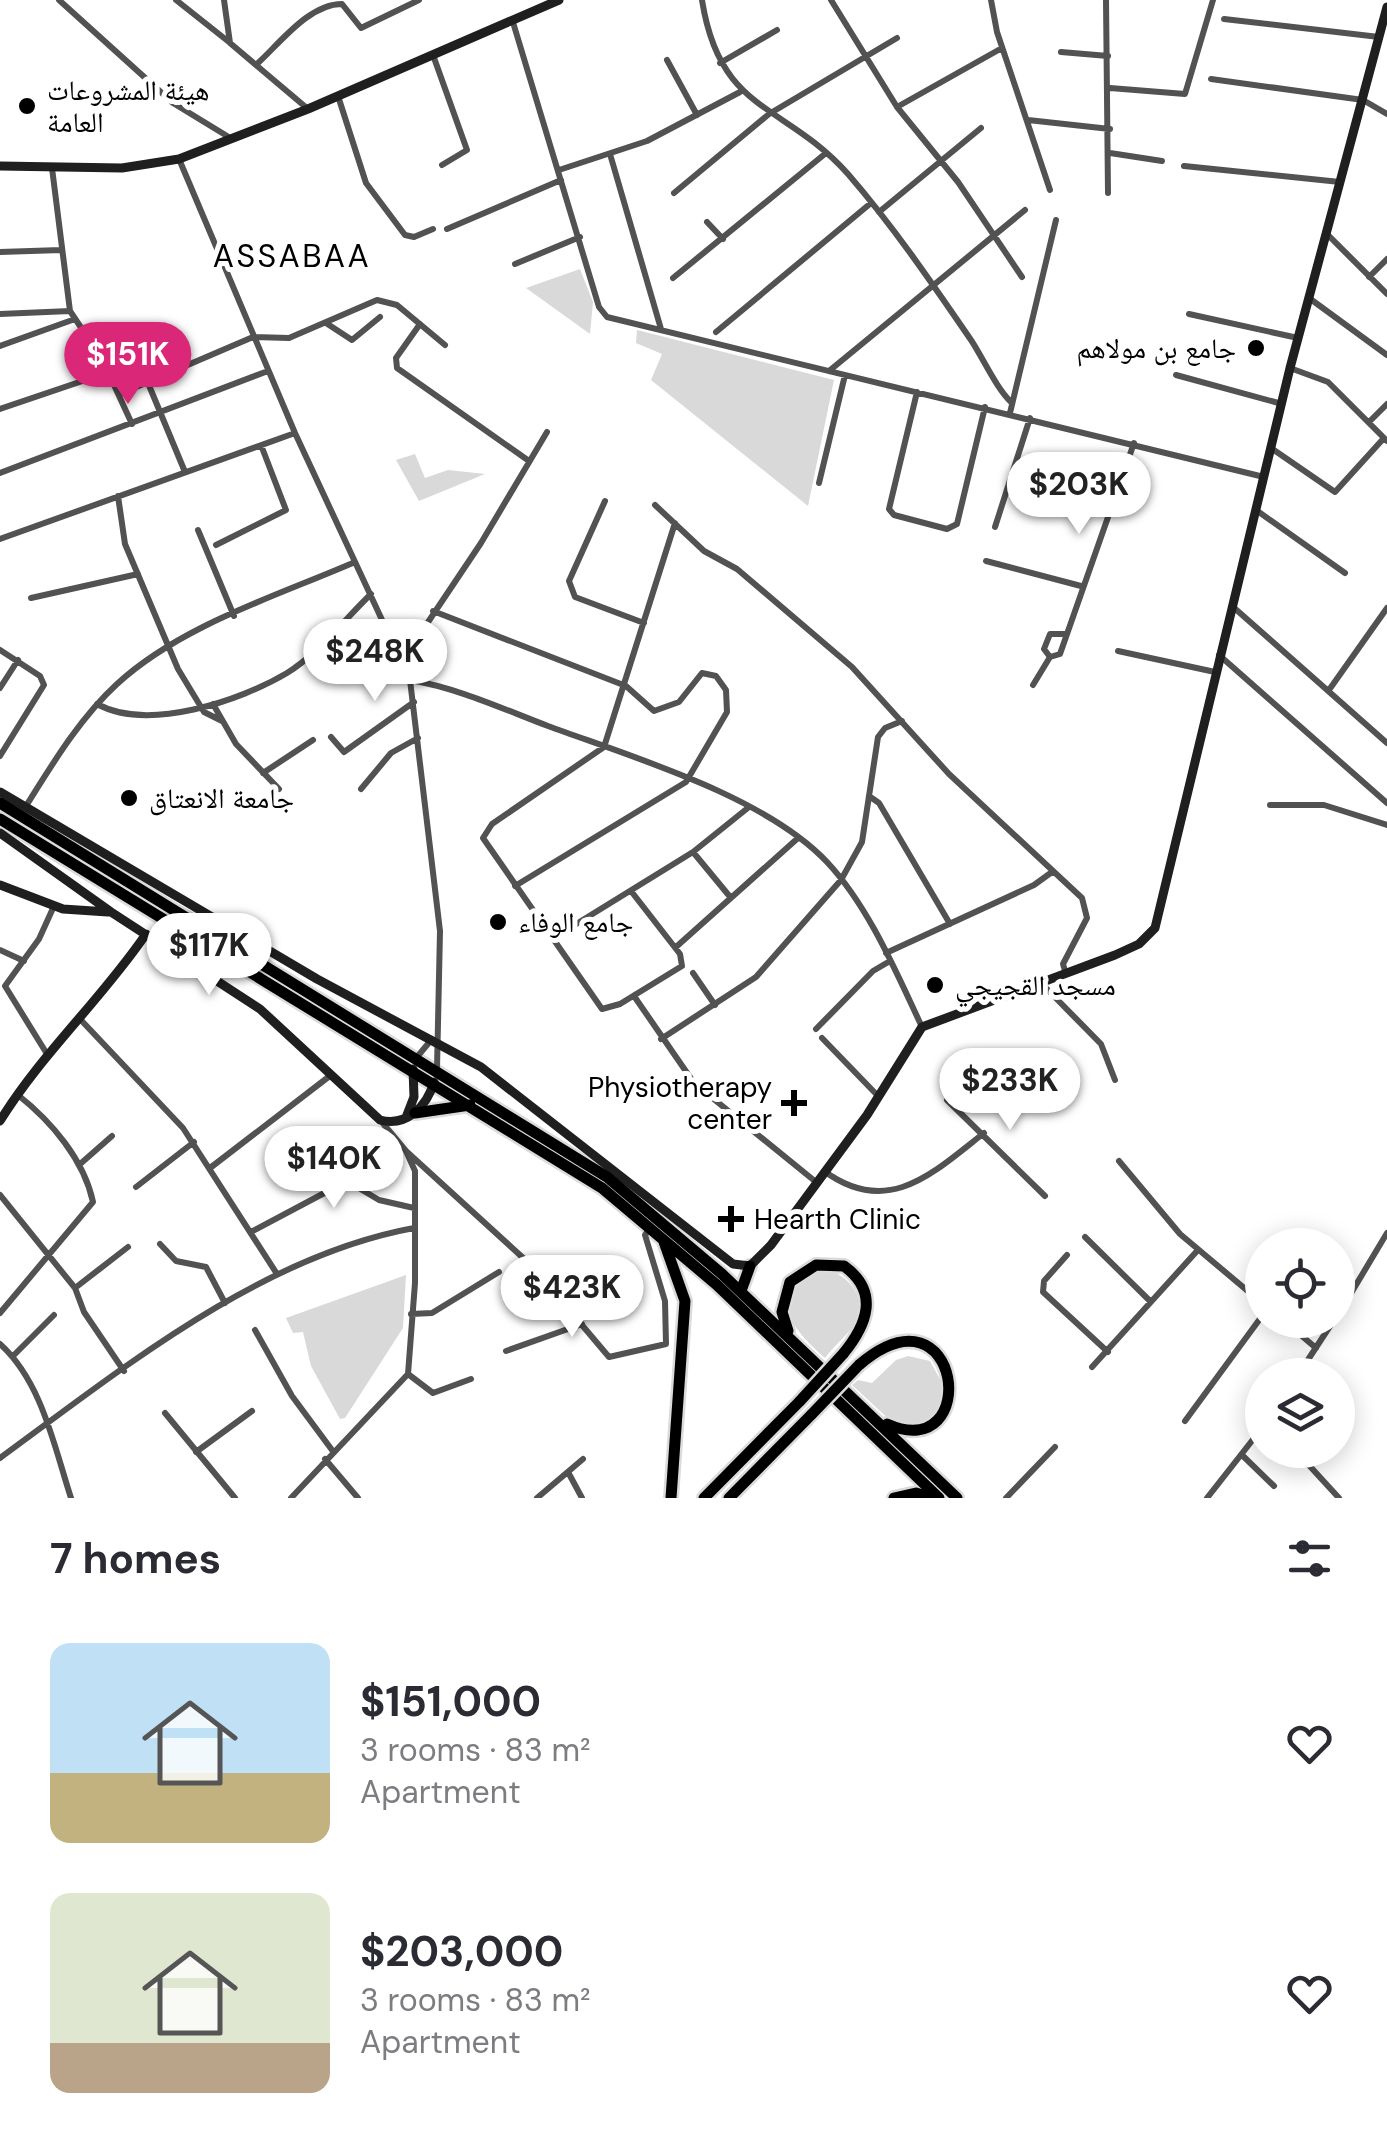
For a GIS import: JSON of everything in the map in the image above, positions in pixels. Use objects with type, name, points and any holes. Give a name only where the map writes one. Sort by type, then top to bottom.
[{"type":"highway","points":[[0,803],[607,1177],[789,1335],[957,1498]]},
{"type":"highway","points":[[0,818],[574,1168],[662,1238],[939,1498]]},
{"type":"highway","points":[[411,1114],[470,1105]]},
{"type":"highway","points":[[662,1238],[685,1301],[671,1498]]},
{"type":"highway","points":[[704,1498],[800,1401],[858,1335],[868,1312],[862,1285],[844,1266],[816,1265],[790,1282],[782,1312],[789,1335]]},
{"type":"highway","points":[[741,1291],[750,1266]]},
{"type":"highway","points":[[729,1498],[877,1351],[910,1342],[928,1347],[948,1370],[952,1393],[937,1420],[906,1431],[879,1420]]},
{"type":"highway","points":[[894,1498],[904,1494],[930,1498]]},
{"type":"street","points":[[58,0],[173,102],[232,140]]},
{"type":"street","points":[[176,0],[308,109]]},
{"type":"street","points":[[224,0],[230,43]]},
{"type":"street","points":[[258,64],[303,21],[331,5],[342,4],[361,28],[419,0]]},
{"type":"street","points":[[0,166],[122,168],[179,159],[308,109],[559,0]]},
{"type":"street","points":[[702,0],[720,63],[740,92],[826,153],[871,202],[933,285],[1012,403]]},
{"type":"street","points":[[831,0],[898,107],[941,160],[1022,277]]},
{"type":"street","points":[[990,0],[1002,48],[1050,190]]},
{"type":"street","points":[[1106,0],[1110,88],[1108,192]]},
{"type":"street","points":[[1110,88],[1186,94],[1213,0]]},
{"type":"street","points":[[0,792],[317,979],[481,1067],[577,1138],[733,1264],[750,1266],[771,1245],[880,1098],[922,1027],[1140,944],[1155,928],[1290,368],[1387,7]]},
{"type":"street","points":[[1224,18],[1380,36]]},
{"type":"street","points":[[512,19],[602,313],[1264,477]]},
{"type":"street","points":[[720,63],[776,30]]},
{"type":"street","points":[[674,193],[769,114],[896,38]]},
{"type":"street","points":[[898,107],[1002,48]]},
{"type":"street","points":[[1060,52],[1108,56]]},
{"type":"street","points":[[432,54],[467,150],[442,165]]},
{"type":"street","points":[[667,60],[697,115]]},
{"type":"street","points":[[1211,78],[1363,100],[1387,114]]},
{"type":"street","points":[[558,170],[610,154],[740,92]]},
{"type":"street","points":[[338,96],[366,183],[405,236],[414,237],[433,229]]},
{"type":"street","points":[[1028,120],[1110,129]]},
{"type":"street","points":[[879,212],[981,128]]},
{"type":"street","points":[[674,278],[826,153]]},
{"type":"street","points":[[1110,153],[1162,162]]},
{"type":"street","points":[[610,154],[662,330]]},
{"type":"street","points":[[179,159],[295,433],[404,659],[410,680],[440,931],[436,1069],[430,1096],[411,1114],[393,1122],[380,1120]]},
{"type":"street","points":[[1184,166],[1340,182]]},
{"type":"street","points":[[52,168],[70,310],[109,372],[132,424]]},
{"type":"street","points":[[447,229],[561,180]]},
{"type":"street","points":[[716,332],[871,202]]},
{"type":"street","points":[[829,371],[1025,210]]},
{"type":"street","points":[[1010,413],[1056,220]]},
{"type":"street","points":[[707,222],[723,239]]},
{"type":"street","points":[[1326,234],[1387,294]]},
{"type":"street","points":[[516,264],[580,236]]},
{"type":"street","points":[[0,252],[61,250]]},
{"type":"street","points":[[1369,276],[1387,259]]},
{"type":"street","points":[[1308,298],[1387,355]]},
{"type":"street","points":[[120,394],[254,337],[281,340],[384,300],[445,345]]},
{"type":"street","points":[[0,314],[70,310]]},
{"type":"street","points":[[1188,314],[1298,338]]},
{"type":"street","points":[[326,323],[352,340],[380,317]]},
{"type":"street","points":[[0,346],[75,320]]},
{"type":"street","points":[[420,324],[396,358],[398,368],[529,462]]},
{"type":"street","points":[[1271,448],[1335,492],[1385,439],[1328,382],[1290,368]]},
{"type":"street","points":[[0,472],[268,371]]},
{"type":"street","points":[[0,410],[109,372]]},
{"type":"street","points":[[819,483],[845,375]]},
{"type":"street","points":[[1176,375],[1282,404]]},
{"type":"street","points":[[148,383],[185,472]]},
{"type":"street","points":[[917,392],[888,508],[894,514],[947,529],[957,524],[985,408]]},
{"type":"street","points":[[1369,422],[1387,404]]},
{"type":"street","points":[[995,527],[1030,418]]},
{"type":"street","points":[[404,659],[481,543],[547,432]]},
{"type":"street","points":[[0,538],[295,433]]},
{"type":"street","points":[[1033,686],[1050,657],[1060,654],[1080,586],[1134,443]]},
{"type":"street","points":[[216,545],[287,508],[261,445]]},
{"type":"street","points":[[118,496],[125,544],[170,646],[201,707],[222,721]]},
{"type":"street","points":[[604,501],[568,581],[569,590],[574,596],[644,623]]},
{"type":"street","points":[[654,505],[704,551],[737,569],[852,668],[949,774],[1082,898],[1087,910],[1063,964],[1066,974]]},
{"type":"street","points":[[1256,510],[1345,573]]},
{"type":"street","points":[[631,891],[676,947],[682,966],[634,996],[602,1009],[486,844],[484,832],[604,747],[675,523]]},
{"type":"street","points":[[198,530],[234,616]]},
{"type":"street","points":[[986,560],[1080,586]]},
{"type":"street","points":[[26,806],[97,704],[170,646],[355,562]]},
{"type":"street","points":[[31,598],[138,574]]},
{"type":"street","points":[[97,704],[134,717],[214,704],[292,670],[372,594]]},
{"type":"street","points":[[1232,606],[1387,744]]},
{"type":"street","points":[[1330,690],[1387,608]]},
{"type":"street","points":[[433,611],[626,686],[659,712],[679,702],[702,673],[712,673],[724,686],[728,701],[726,718],[689,779],[515,886]]},
{"type":"street","points":[[1050,657],[1044,652],[1050,634],[1066,634]]},
{"type":"street","points":[[0,650],[40,676],[44,685],[3,744],[0,756]]},
{"type":"street","points":[[1118,650],[1215,672]]},
{"type":"street","points":[[1219,655],[1387,803]]},
{"type":"street","points":[[0,688],[18,660]]},
{"type":"street","points":[[410,680],[444,688],[689,779],[798,838],[841,880],[888,957],[922,1027]]},
{"type":"street","points":[[332,737],[344,752],[414,702]]},
{"type":"street","points":[[214,704],[222,721],[262,774],[279,789]]},
{"type":"street","points":[[661,1039],[764,969],[841,880],[862,842],[880,733],[902,721]]},
{"type":"street","points":[[360,789],[391,752],[418,738]]},
{"type":"street","points":[[262,774],[313,740]]},
{"type":"street","points":[[869,796],[879,802],[950,924]]},
{"type":"street","points":[[1270,805],[1324,805],[1387,825]]},
{"type":"street","points":[[552,939],[692,852],[748,808]]},
{"type":"street","points":[[0,834],[110,912],[260,1008],[532,1266],[609,1356],[666,1344],[664,1302],[645,1235],[650,1228]]},
{"type":"street","points":[[676,947],[798,838]]},
{"type":"street","points":[[692,852],[731,898]]},
{"type":"street","points":[[816,1028],[888,957],[1034,885],[1052,872]]},
{"type":"street","points":[[0,885],[54,905],[110,912]]},
{"type":"street","points":[[47,1054],[2,989],[24,962],[54,905]]},
{"type":"street","points":[[0,1121],[47,1054],[146,934]]},
{"type":"street","points":[[0,950],[24,962]]},
{"type":"street","points":[[693,973],[715,1005]]},
{"type":"street","points":[[1041,982],[1101,1044],[1114,1080]]},
{"type":"street","points":[[634,996],[694,1083],[816,1182]]},
{"type":"street","points":[[79,1018],[154,1093],[194,1142],[277,1274]]},
{"type":"street","points":[[822,1038],[880,1098]]},
{"type":"street","points":[[411,1114],[417,1057],[435,1039]]},
{"type":"street","points":[[210,1168],[332,1075]]},
{"type":"street","points":[[0,1313],[49,1259],[74,1220],[93,1202],[91,1184],[80,1165],[43,1117],[18,1095]]},
{"type":"street","points":[[948,1100],[1045,1196]]},
{"type":"street","points":[[824,1171],[860,1190],[897,1189],[928,1177],[984,1134]]},
{"type":"street","points":[[80,1165],[112,1136]]},
{"type":"street","points":[[136,1187],[194,1142]]},
{"type":"street","points":[[291,1498],[332,1450],[408,1374],[415,1171],[406,1150]]},
{"type":"street","points":[[319,1154],[347,1181],[379,1200],[414,1208]]},
{"type":"street","points":[[1120,1161],[1198,1251],[1245,1289]]},
{"type":"street","points":[[251,1232],[347,1181]]},
{"type":"street","points":[[0,1195],[75,1288],[84,1312],[124,1371]]},
{"type":"street","points":[[0,1458],[225,1303],[277,1274],[381,1234],[414,1228]]},
{"type":"street","points":[[1355,1286],[1387,1233]]},
{"type":"street","points":[[1085,1236],[1152,1302]]},
{"type":"street","points":[[160,1244],[176,1261],[206,1268],[225,1303]]},
{"type":"street","points":[[75,1288],[128,1247]]},
{"type":"street","points":[[1092,1367],[1198,1251]]},
{"type":"street","points":[[1067,1255],[1044,1281],[1043,1292],[1108,1352]]},
{"type":"street","points":[[412,1314],[432,1313],[499,1272]]},
{"type":"street","points":[[13,1356],[54,1315]]},
{"type":"street","points":[[506,1351],[582,1324]]},
{"type":"street","points":[[255,1330],[292,1396],[332,1450]]},
{"type":"street","points":[[1185,1422],[1246,1338]]},
{"type":"street","points":[[1304,1338],[1316,1348]]},
{"type":"street","points":[[1309,1358],[1322,1338]]},
{"type":"street","points":[[0,1344],[13,1356],[48,1423],[71,1498]]},
{"type":"street","points":[[408,1374],[433,1393],[472,1378]]},
{"type":"street","points":[[196,1452],[252,1412]]},
{"type":"street","points":[[164,1413],[235,1498]]},
{"type":"street","points":[[1006,1498],[1055,1447]]},
{"type":"street","points":[[1207,1498],[1245,1451]]},
{"type":"street","points":[[1242,1455],[1274,1486]]},
{"type":"street","points":[[325,1459],[358,1498]]},
{"type":"street","points":[[537,1498],[582,1459]]},
{"type":"street","points":[[1312,1468],[1339,1498]]},
{"type":"street","points":[[568,1472],[582,1498]]},
{"type":"shaded area","points":[[580,269],[593,302],[590,334],[526,288]]},
{"type":"shaded area","points":[[637,330],[834,380],[808,506],[651,380],[662,354],[636,343]]},
{"type":"shaded area","points":[[415,454],[425,478],[448,470],[485,474],[419,501],[396,460]]},
{"type":"shaded area","points":[[821,1269],[848,1282],[855,1290],[860,1308],[852,1328],[825,1358],[793,1323],[787,1300],[803,1278]]},
{"type":"shaded area","points":[[406,1275],[403,1328],[345,1418],[340,1419],[311,1366],[303,1332],[293,1333],[286,1318]]},
{"type":"shaded area","points":[[908,1356],[930,1361],[946,1390],[939,1412],[919,1426],[894,1424],[852,1385],[858,1380],[872,1383],[896,1360]]},
{"type":"place","name":"هيئة المشروعات العامة","points":[[27,106]]},
{"type":"place","name":"جامع بن مولاهم","points":[[1256,348]]},
{"type":"place","name":"جامعة الانعتاق","points":[[129,798]]},
{"type":"place","name":"جامع الوفاء","points":[[498,922]]},
{"type":"place","name":"مسجد القجيجي","points":[[935,985]]},
{"type":"place","name":"Physiotherapy center","points":[[794,1103]]},
{"type":"place","name":"Hearth Clinic","points":[[731,1219]]},
{"type":"district","name":"ASSABAA","points":[[292,256]]}]
